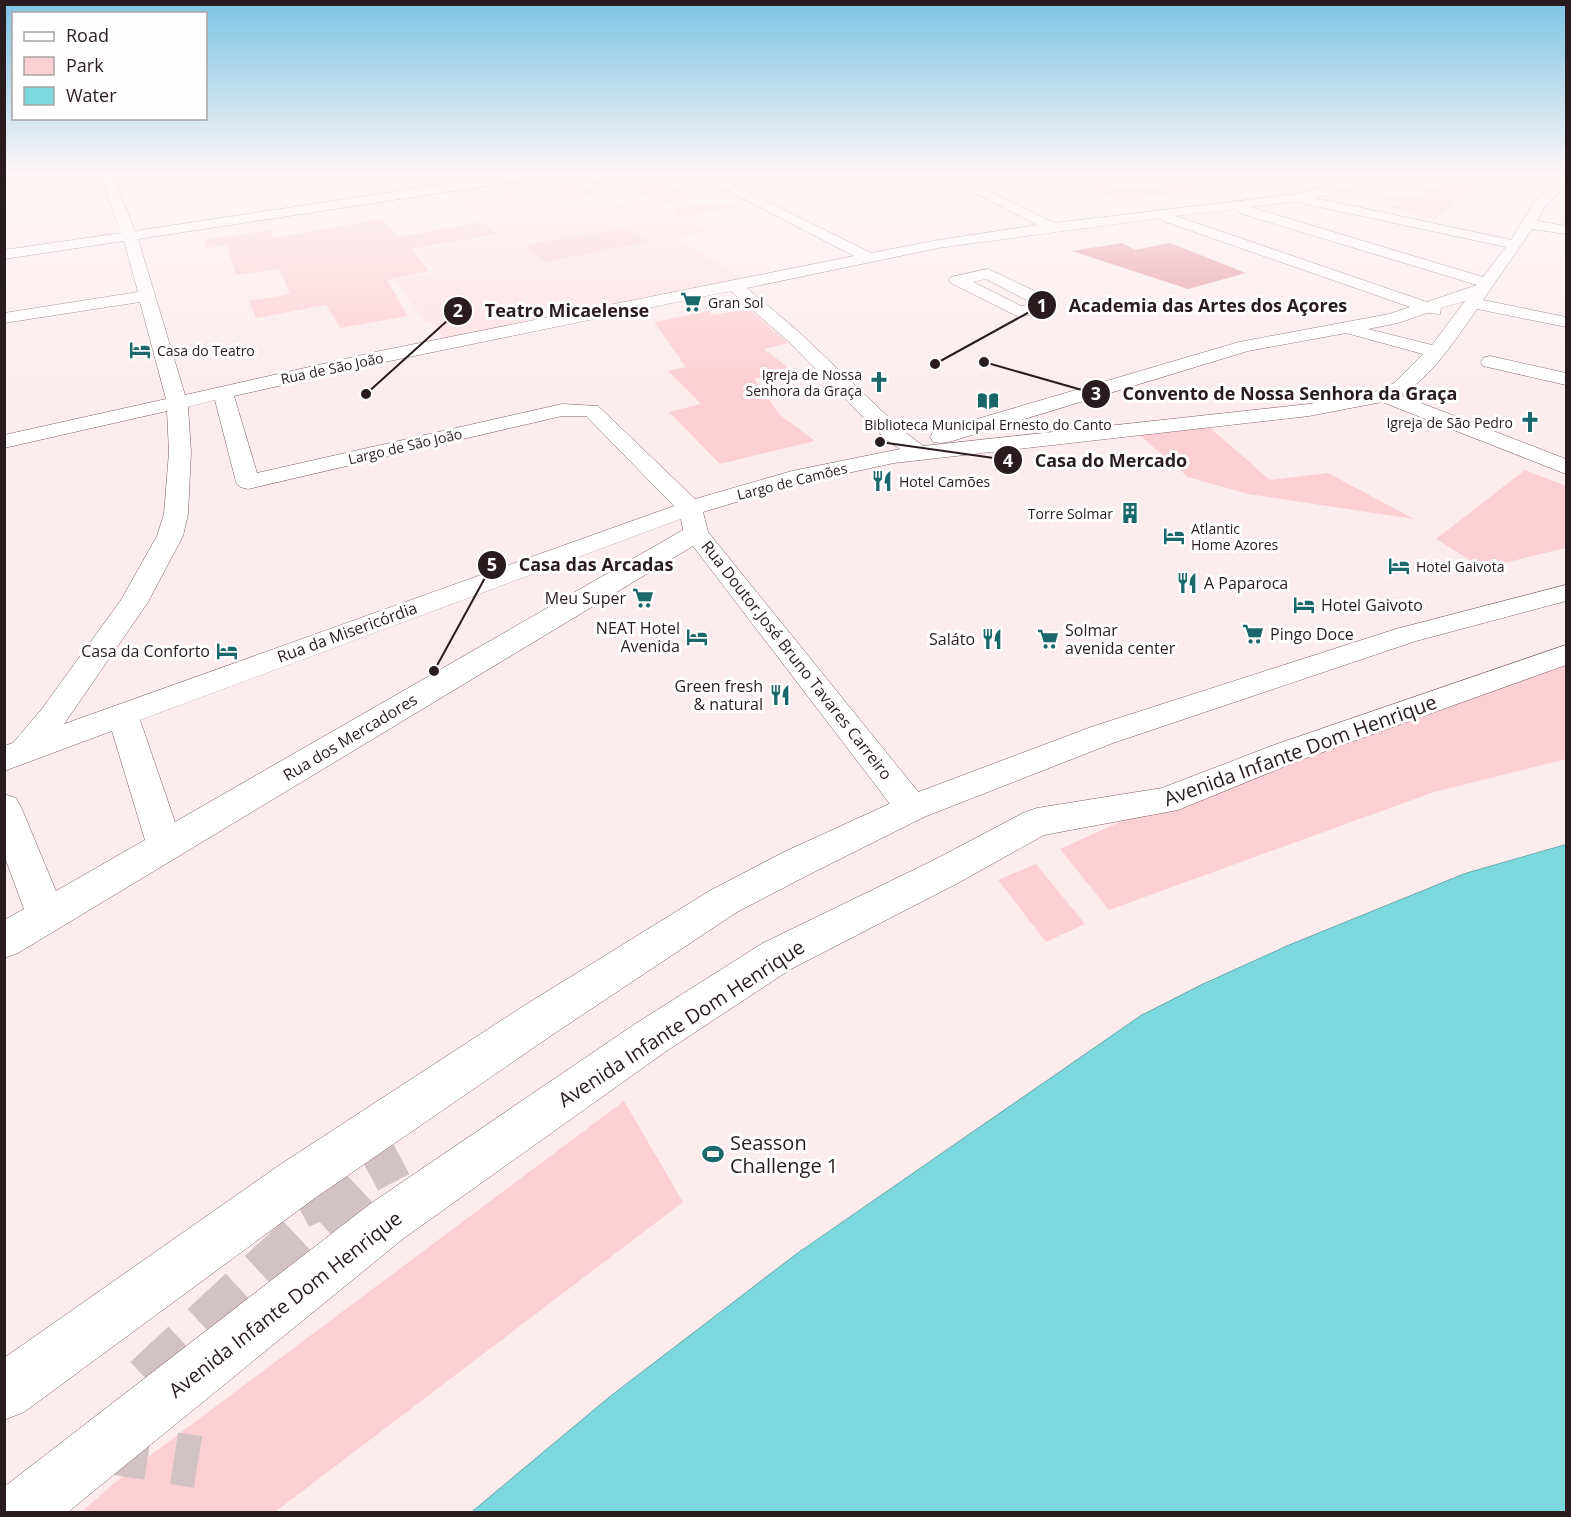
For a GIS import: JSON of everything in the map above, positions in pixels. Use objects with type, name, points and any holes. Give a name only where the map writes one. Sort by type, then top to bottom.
[{"type":"street","points":[[4,255],[96,242]]},
{"type":"street","points":[[14,756],[52,718],[134,602],[170,536],[176,513],[180,452],[177,402],[131,242]]},
{"type":"street","points":[[837,242],[869,258]]},
{"type":"street","name":"Rua de São João","points":[[4,442],[380,357],[869,258],[963,242]]},
{"type":"street","points":[[1236,242],[1460,319]]},
{"type":"street","points":[[1335,242],[1566,322]]},
{"type":"street","points":[[1500,242],[1515,245]]},
{"type":"street","points":[[1384,396],[1401,387],[1436,352],[1517,242]]},
{"type":"street","points":[[902,252],[920,261]]},
{"type":"street","points":[[734,285],[799,336],[893,434],[904,452]]},
{"type":"street","name":"Largo de Camões","points":[[693,520],[792,478],[904,452],[951,433],[1245,346],[1348,328],[1430,308],[1480,292]]},
{"type":"street","points":[[4,318],[147,296]]},
{"type":"street","points":[[1348,328],[1436,352]]},
{"type":"street","points":[[1491,362],[1566,379]]},
{"type":"street","name":"Largo de São João","points":[[223,392],[248,482],[555,403],[591,410],[693,520]]},
{"type":"street","points":[[1384,396],[1566,467]]},
{"type":"street","name":"Largo de Camões","points":[[904,452],[971,448],[1309,410],[1384,396]]},
{"type":"street","points":[[951,433],[949,438],[952,442],[971,448]]},
{"type":"street","name":"Rua da Misericórdia","points":[[14,756],[123,717],[279,656],[693,520]]},
{"type":"street","name":"Rua Doutor.José Bruno Tavares Carreiro","points":[[693,520],[912,808]]},
{"type":"street","name":"Rua dos Mercadores","points":[[4,941],[165,846],[693,520]]},
{"type":"street","points":[[4,1392],[298,1181],[537,1021],[724,901],[912,808],[1102,735],[1406,634],[1566,593]]},
{"type":"street","name":"Avenida Infante Dom Henrique","points":[[21,1512],[387,1221],[650,1038],[777,956],[945,872],[1037,822],[1166,801],[1286,753],[1566,655]]},
{"type":"street","points":[[123,717],[165,846]]},
{"type":"street","points":[[4,807],[46,915]]},
{"type":"street","points":[[4,1507],[80,1443]]},
{"type":"shaded area","points":[[463,242],[682,242],[746,279],[445,339],[431,322],[426,323],[394,279],[435,272],[415,250]]},
{"type":"shaded area","points":[[1122,243],[1135,250],[1170,243],[1246,273],[1188,289],[1072,251]]},
{"type":"green space","points":[[205,242],[453,242],[412,249],[429,271],[387,280],[408,316],[340,328],[326,305],[256,318],[249,301],[290,294],[280,269],[236,275],[227,245],[207,248]]},
{"type":"green space","points":[[544,242],[649,242],[544,262],[525,245]]},
{"type":"green space","points":[[749,309],[788,343],[764,349],[790,369],[754,379],[780,415],[815,441],[720,464],[669,412],[701,404],[668,371],[686,367],[654,322],[709,311],[712,315]]},
{"type":"green space","points":[[1209,427],[1270,480],[1328,473],[1414,519],[1248,494],[1188,477],[1137,433]]},
{"type":"green space","points":[[1525,470],[1566,486],[1566,548],[1483,568],[1436,539]]},
{"type":"green space","points":[[1566,665],[1566,759],[1434,792],[1109,910],[1060,849],[1166,801]]},
{"type":"green space","points":[[1036,864],[1085,924],[1046,942],[998,880]]},
{"type":"green space","points":[[624,1101],[683,1202],[275,1512],[81,1512],[124,1475]]},
{"type":"water","points":[[1566,844],[1566,1512],[471,1512],[610,1396],[797,1253],[1141,1015],[1288,945],[1465,873]]},
{"type":"pier","points":[[1566,841],[1566,844],[1465,873],[1288,945],[1141,1015],[797,1253],[610,1396],[471,1512],[468,1512],[608,1394],[795,1251],[1139,1013],[1201,981],[1287,942],[1464,870]]},
{"type":"tunnel","points":[[297,1204],[397,1151]]},
{"type":"tunnel","points":[[148,1381],[363,1182]]},
{"type":"tunnel","points":[[97,1446],[198,1462]]},
{"type":"place","name":"Gran Sol","points":[[691,302]]},
{"type":"place","name":"Casa do Teatro","points":[[140,350]]},
{"type":"place","name":"Convento de Nossa Senhora da Graça","points":[[984,362]]},
{"type":"place","name":"Academia das Artes dos Açores","points":[[935,364]]},
{"type":"place","name":"Igreja de Nossa Senhora da Graça","points":[[879,382]]},
{"type":"place","name":"Teatro Micaelense","points":[[366,394]]},
{"type":"place","name":"Biblioteca Municipal Ernesto do Canto","points":[[988,401]]},
{"type":"place","name":"Igreja de São Pedro","points":[[1530,422]]},
{"type":"place","name":"Casa do Mercado","points":[[880,442]]},
{"type":"place","name":"Hotel Camões","points":[[882,481]]},
{"type":"place","name":"Torre Solmar","points":[[1130,513]]},
{"type":"place","name":"Atlantic Home Azores","points":[[1174,536]]},
{"type":"place","name":"Hotel Gaivota","points":[[1399,566]]},
{"type":"place","name":"A Paparoca","points":[[1187,583]]},
{"type":"place","name":"Meu Super","points":[[643,598]]},
{"type":"place","name":"Hotel Gaivoto","points":[[1304,605]]},
{"type":"place","name":"Pingo Doce","points":[[1253,634]]},
{"type":"place","name":"NEAT Hotel Avenida","points":[[697,637]]},
{"type":"place","name":"Saláto","points":[[992,639]]},
{"type":"place","name":"Solmar avenida center","points":[[1048,639]]},
{"type":"place","name":"Casa da Conforto","points":[[227,651]]},
{"type":"place","name":"Casa das Arcadas","points":[[434,671]]},
{"type":"place","name":"Green fresh & natural","points":[[780,695]]},
{"type":"place","name":"Seasson Challenge 1","points":[[713,1154]]}]
